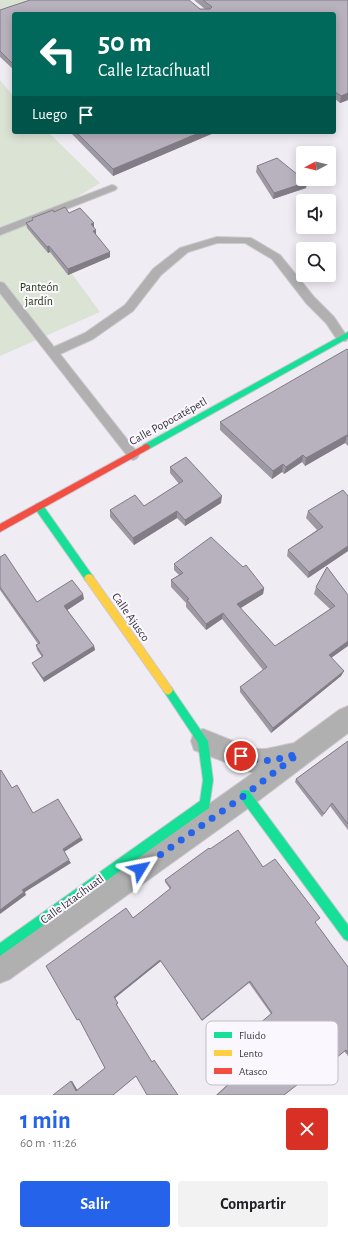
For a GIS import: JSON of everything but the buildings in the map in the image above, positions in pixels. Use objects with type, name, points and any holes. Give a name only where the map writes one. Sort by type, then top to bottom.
[{"type":"street","name":"Calle Popocatépetl","points":[[0,528],[346,338]]},
{"type":"street","name":"Calle Ajusco","points":[[39,506],[203,741]]},
{"type":"street","name":"Calle Iztacíhuatl","points":[[0,969],[245,795],[348,718]]},
{"type":"street","name":"Calle Iztacíhuatl","points":[[203,741],[253,761],[266,761],[298,754]]},
{"type":"street","name":"Calle Iztacíhuatl","points":[[0,950],[205,804],[209,791],[210,777],[203,741]]},
{"type":"street","points":[[245,795],[348,935]]},
{"type":"lane","points":[[0,232],[112,188]]},
{"type":"lane","points":[[51,353],[88,336],[129,308],[157,272],[184,250],[217,240],[247,240],[276,257],[310,300],[346,338]]},
{"type":"lane","points":[[0,286],[51,353],[133,454]]},
{"type":"green space","points":[[0,0],[42,0],[0,16]]},
{"type":"green space","name":"Panteón jardín","points":[[0,80],[12,95],[12,134],[50,134],[100,183],[35,223],[100,312],[0,356]]},
{"type":"traffic: fast","points":[[146,447],[348,335]]},
{"type":"traffic: fast","points":[[39,507],[89,578]]},
{"type":"traffic: fast","points":[[0,950],[205,804],[208,780],[203,741],[168,690]]},
{"type":"traffic: fast","points":[[245,795],[348,935]]},
{"type":"traffic: slow","points":[[89,578],[168,690]]},
{"type":"traffic: jam","points":[[0,528],[146,447]]},
{"type":"route","points":[[140,869],[245,795],[298,754],[266,761],[253,761],[241,756]]}]
